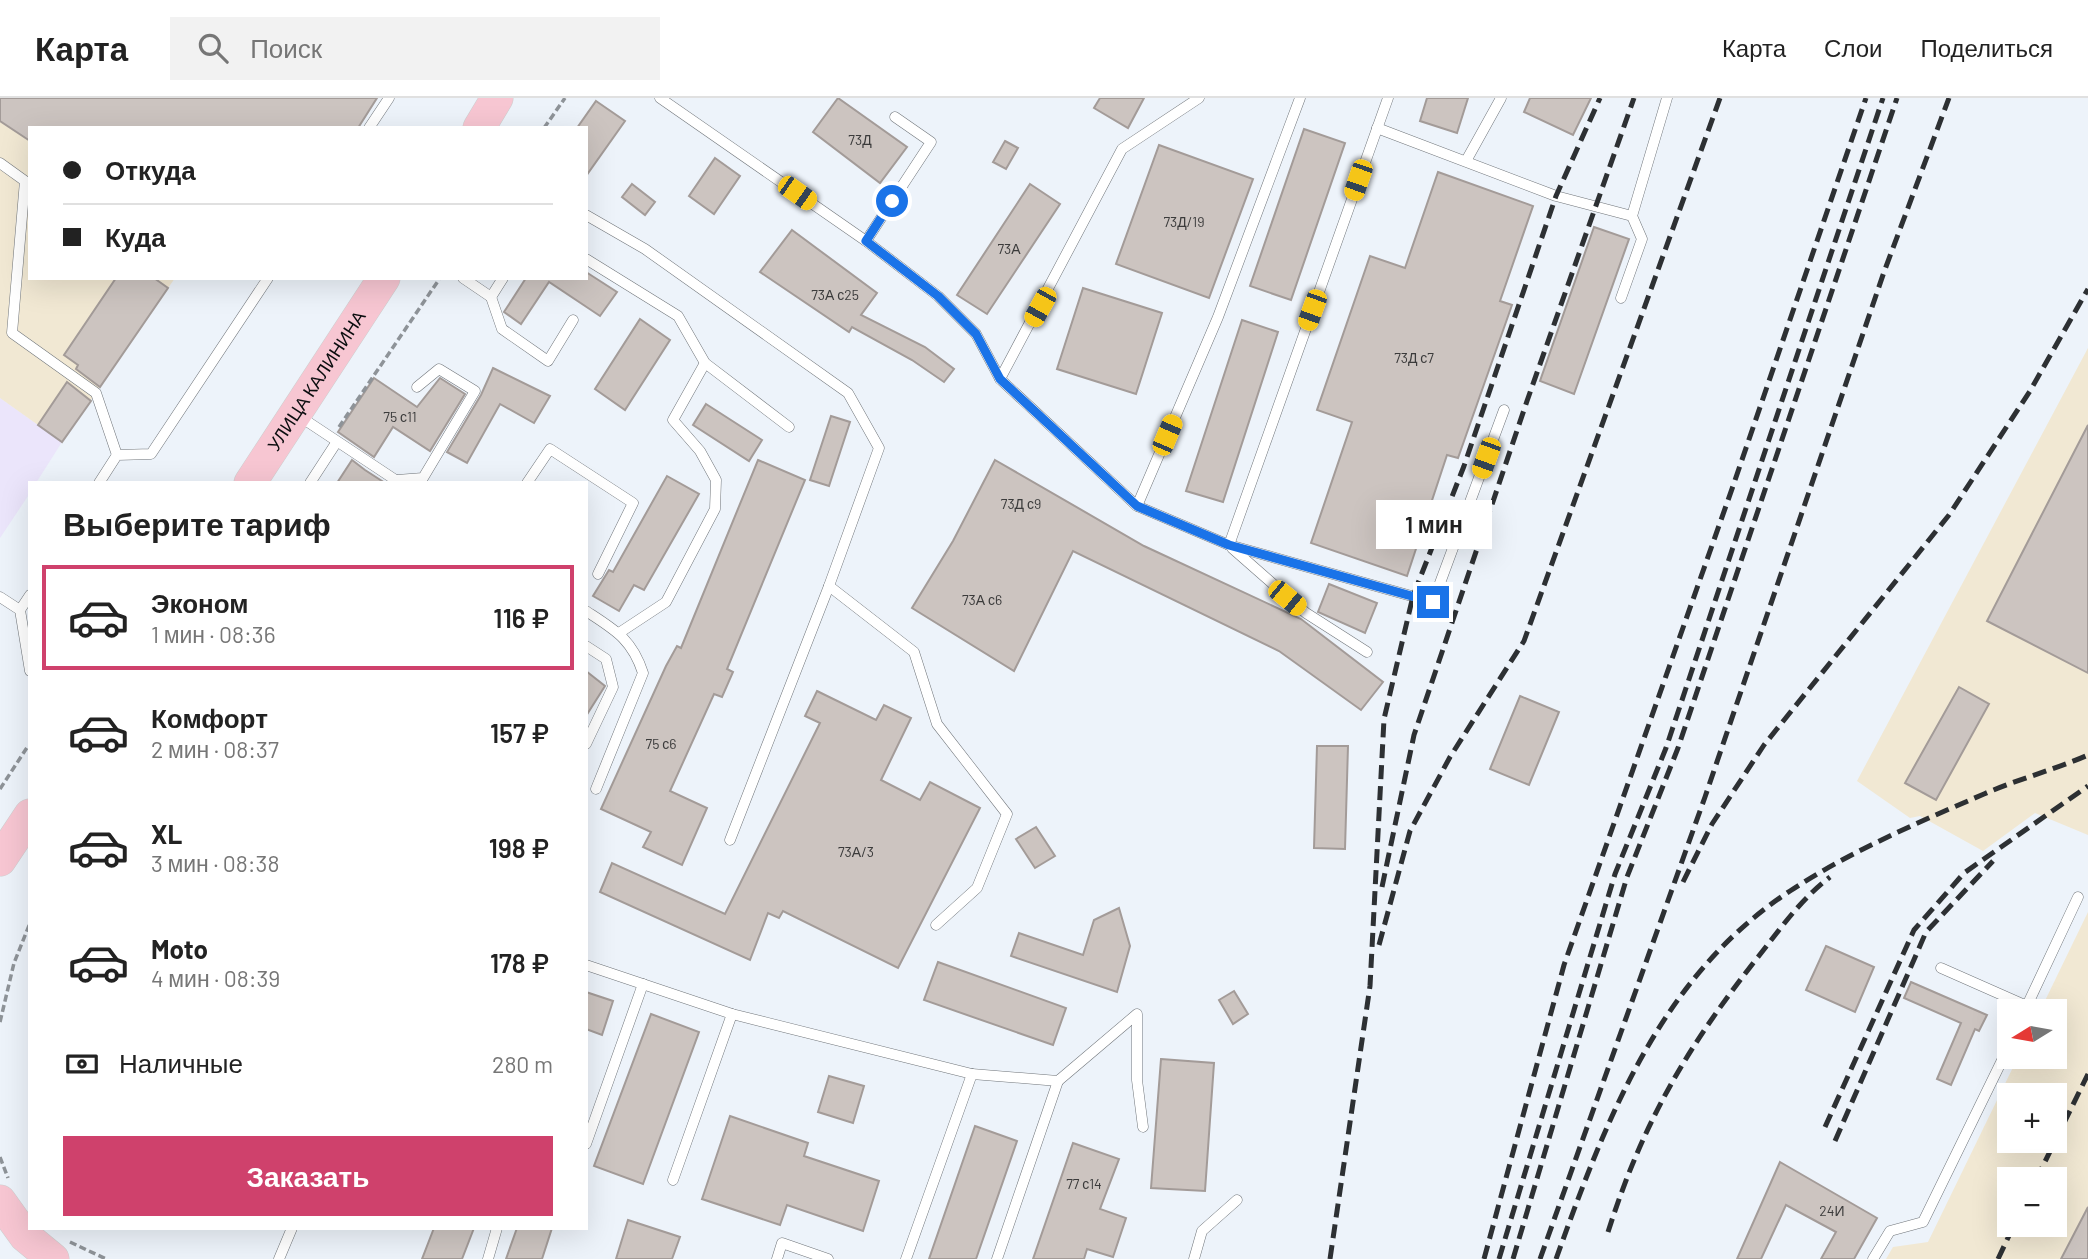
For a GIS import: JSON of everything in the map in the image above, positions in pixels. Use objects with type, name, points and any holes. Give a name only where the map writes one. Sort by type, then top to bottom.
[{"type":"main road","points":[[480,126],[497,98]]},
{"type":"main road","name":"УЛИЦА КАЛИНИНА","points":[[251,481],[383,280]]},
{"type":"main road","points":[[0,887],[3,858],[28,818]]},
{"type":"main road","points":[[0,1201],[25,1236],[55,1253]]},
{"type":"main road","points":[[0,1239],[55,1253]]},
{"type":"lane","points":[[370,126],[389,98]]},
{"type":"lane","points":[[660,98],[866,241],[938,296],[976,334],[1000,379],[1137,506],[1229,545],[1433,602],[1504,410]]},
{"type":"lane","points":[[1000,379],[1122,149],[1199,98]]},
{"type":"lane","points":[[1137,506],[1218,317],[1300,98]]},
{"type":"lane","points":[[1229,545],[1388,98]]},
{"type":"lane","points":[[1466,161],[1501,98]]},
{"type":"lane","points":[[1621,298],[1642,239],[1632,216],[1667,98]]},
{"type":"lane","points":[[866,241],[931,142],[895,117]]},
{"type":"lane","points":[[1377,128],[1556,196],[1632,216]]},
{"type":"lane","points":[[0,163],[25,181],[12,333],[96,393],[117,455]]},
{"type":"lane","points":[[588,216],[645,249],[848,393],[879,448],[829,586],[730,840]]},
{"type":"lane","points":[[588,260],[678,316],[705,362],[789,427]]},
{"type":"lane","points":[[117,455],[151,454],[267,280]]},
{"type":"lane","points":[[466,280],[491,297],[502,329],[548,360],[573,320]]},
{"type":"lane","points":[[491,297],[502,280]]},
{"type":"lane","points":[[619,633],[666,602],[715,509],[716,480],[700,451],[673,420],[705,362]]},
{"type":"lane","points":[[417,387],[439,369],[475,391],[427,481]]},
{"type":"lane","points":[[296,414],[333,441],[397,481]]},
{"type":"lane","points":[[311,481],[333,441]]},
{"type":"lane","points":[[528,481],[550,449],[633,503],[598,574]]},
{"type":"lane","points":[[100,481],[117,455]]},
{"type":"lane","points":[[1229,545],[1306,613],[1367,652]]},
{"type":"lane","points":[[829,586],[914,652],[937,724],[1007,814],[977,888],[936,925]]},
{"type":"lane","points":[[0,597],[20,610]]},
{"type":"lane","points":[[28,598],[20,610],[28,659]]},
{"type":"lane","points":[[588,612],[619,633],[636,651],[643,673],[596,789]]},
{"type":"lane","points":[[588,647],[606,659],[614,687],[588,740]]},
{"type":"lane","points":[[2030,999],[2078,897]]},
{"type":"lane","points":[[588,966],[732,1014],[972,1074],[1058,1081]]},
{"type":"lane","points":[[1941,968],[2005,999]]},
{"type":"lane","points":[[588,1138],[643,984]]},
{"type":"lane","points":[[673,1180],[732,1014]]},
{"type":"lane","points":[[997,1259],[1058,1081],[1137,1014],[1137,1080],[1143,1127]]},
{"type":"lane","points":[[1873,1259],[1890,1231],[1923,1222],[1998,1069]]},
{"type":"lane","points":[[906,1259],[972,1074]]},
{"type":"lane","points":[[1194,1259],[1202,1231],[1237,1200]]},
{"type":"lane","points":[[279,1259],[291,1230]]},
{"type":"lane","points":[[488,1259],[497,1230]]},
{"type":"lane","points":[[777,1259],[782,1243],[828,1259]]},
{"type":"path","points":[[545,126],[565,98]]},
{"type":"path","points":[[333,441],[439,280]]},
{"type":"path","points":[[0,789],[28,746]]},
{"type":"path","points":[[0,1021],[14,962],[28,928]]},
{"type":"path","points":[[55,1253],[106,1259]]},
{"type":"shaded area","points":[[0,98],[28,126],[28,280],[174,280],[62,442],[0,398]]},
{"type":"shaded area","points":[[2088,348],[2088,835],[2035,813],[1983,851],[1920,816],[1910,818],[1857,781]]},
{"type":"shaded area","points":[[0,398],[62,442],[37,481],[28,481],[28,496],[0,538]]},
{"type":"shaded area","points":[[2088,912],[2088,1259],[1886,1259],[1893,1247],[1928,1242],[1997,1100],[1997,1153],[2067,1153],[2067,1083],[2005,1083],[2012,1069],[2067,1069],[2067,999],[2046,999]]},
{"type":"building","points":[[0,98],[377,98],[359,126],[28,126],[28,140],[0,121]]},
{"type":"building","points":[[838,98],[907,147],[880,183],[813,132]]},
{"type":"building","points":[[1100,98],[1144,98],[1128,128],[1094,108]]},
{"type":"building","points":[[1427,98],[1468,98],[1457,133],[1420,121]]},
{"type":"building","points":[[1530,98],[1591,98],[1573,135],[1524,112]]},
{"type":"building","points":[[596,101],[625,121],[588,173],[588,126],[578,126]]},
{"type":"building","points":[[1304,129],[1345,143],[1291,300],[1250,286]]},
{"type":"building","points":[[1005,141],[1018,148],[1006,169],[993,162]]},
{"type":"building","points":[[1159,145],[1253,179],[1209,298],[1116,264]]},
{"type":"building","points":[[715,158],[740,176],[714,214],[689,196]]},
{"type":"building","points":[[1438,172],[1533,206],[1500,301],[1512,305],[1458,458],[1447,455],[1407,576],[1311,543],[1352,422],[1317,410],[1370,256],[1405,268]]},
{"type":"building","points":[[632,184],[655,202],[645,215],[622,197]]},
{"type":"building","points":[[1030,184],[1060,204],[987,314],[957,295]]},
{"type":"building","points":[[1594,227],[1629,239],[1574,394],[1540,381]]},
{"type":"building","points":[[792,230],[877,293],[861,315],[925,347],[954,369],[944,382],[912,360],[852,327],[849,332],[760,272]]},
{"type":"building","points":[[588,273],[617,292],[600,316],[549,282],[521,324],[504,312],[525,280],[588,280]]},
{"type":"building","points":[[115,280],[157,280],[168,288],[100,387],[76,369],[78,365],[64,355]]},
{"type":"building","points":[[1083,288],[1162,313],[1136,394],[1057,369]]},
{"type":"building","points":[[640,319],[670,340],[625,410],[595,389]]},
{"type":"building","points":[[1242,320],[1278,332],[1223,502],[1186,491]]},
{"type":"building","points":[[493,368],[550,396],[534,423],[500,404],[467,463],[447,452],[481,395]]},
{"type":"building","points":[[374,378],[417,407],[440,378],[465,394],[430,451],[393,427],[374,457],[338,432]]},
{"type":"building","points":[[67,382],[91,401],[62,442],[38,425]]},
{"type":"building","points":[[706,404],[762,440],[749,461],[693,425]]},
{"type":"building","points":[[831,416],[850,422],[829,486],[810,480]]},
{"type":"building","points":[[2088,425],[2088,673],[1987,621]]},
{"type":"building","points":[[352,460],[382,481],[338,481]]},
{"type":"building","points":[[758,460],[805,480],[727,669],[733,672],[722,697],[714,694],[670,791],[707,808],[682,865],[643,847],[651,832],[601,809],[666,666],[677,646],[681,648]]},
{"type":"building","points":[[995,460],[1144,546],[1301,619],[1383,682],[1361,710],[1279,651],[1073,551],[1014,671],[912,608],[953,541]]},
{"type":"building","points":[[667,476],[699,494],[644,590],[634,585],[619,611],[593,596],[609,570],[613,572]]},
{"type":"building","points":[[1329,584],[1377,603],[1365,633],[1318,612]]},
{"type":"building","points":[[588,673],[605,686],[588,713]]},
{"type":"building","points":[[1959,687],[1989,704],[1936,800],[1905,783]]},
{"type":"building","points":[[817,691],[876,720],[884,705],[911,718],[881,780],[920,800],[930,782],[980,808],[898,968],[783,911],[779,918],[768,913],[750,960],[600,892],[612,863],[725,914],[820,723],[805,716]]},
{"type":"building","points":[[1520,696],[1559,712],[1529,785],[1490,769]]},
{"type":"building","points":[[1317,746],[1348,746],[1345,849],[1314,848]]},
{"type":"building","points":[[1036,827],[1055,856],[1035,868],[1016,839]]},
{"type":"building","points":[[1119,908],[1130,946],[1117,992],[1011,956],[1019,933],[1083,955],[1094,920]]},
{"type":"building","points":[[1826,946],[1874,967],[1855,1012],[1806,990]]},
{"type":"building","points":[[938,962],[1066,1008],[1053,1045],[924,1000]]},
{"type":"building","points":[[1911,982],[1987,1015],[1979,1031],[1975,1029],[1951,1085],[1937,1079],[1961,1023],[1904,998]]},
{"type":"building","points":[[1234,991],[1248,1014],[1233,1024],[1219,1000]]},
{"type":"building","points":[[588,993],[613,1001],[602,1035],[588,1030]]},
{"type":"building","points":[[651,1014],[699,1032],[643,1184],[594,1166]]},
{"type":"building","points":[[1161,1059],[1214,1063],[1205,1191],[1151,1188]]},
{"type":"building","points":[[829,1076],[864,1086],[853,1123],[818,1112]]},
{"type":"building","points":[[730,1116],[808,1143],[804,1156],[879,1181],[863,1231],[787,1205],[780,1225],[702,1199]]},
{"type":"building","points":[[975,1126],[1017,1141],[976,1259],[929,1259]]},
{"type":"building","points":[[1073,1143],[1119,1159],[1100,1209],[1126,1218],[1113,1257],[1087,1249],[1084,1259],[1033,1259]]},
{"type":"building","points":[[1780,1162],[1877,1218],[1854,1259],[1821,1259],[1836,1232],[1786,1205],[1761,1259],[1737,1259]]},
{"type":"building","points":[[2088,1207],[2088,1259],[2061,1259]]},
{"type":"building","points":[[628,1220],[680,1237],[672,1259],[616,1259]]},
{"type":"building","points":[[433,1230],[473,1230],[462,1259],[422,1259]]},
{"type":"building","points":[[516,1230],[551,1230],[542,1259],[506,1259]]},
{"type":"railway","points":[[1330,1259],[1370,986],[1384,719],[1413,596],[1464,466],[1556,196],[1600,98]]},
{"type":"railway","points":[[1382,887],[1414,735],[1527,401],[1634,98]]},
{"type":"railway","points":[[1379,945],[1410,831],[1450,757],[1524,641],[1720,98]]},
{"type":"railway","points":[[1484,1259],[1564,965],[1866,98]]},
{"type":"railway","points":[[1499,1259],[1615,874],[1666,748],[1883,98]]},
{"type":"railway","points":[[1513,1259],[1627,877],[1678,748],[1897,98]]},
{"type":"railway","points":[[1540,1259],[1705,797],[1884,272],[1949,98]]},
{"type":"railway","points":[[1683,882],[1712,824],[1764,745],[1949,515],[2030,391],[2088,289]]},
{"type":"railway","points":[[1556,1259],[1595,1155],[1643,1055],[1672,1008],[1706,965],[1745,926],[1790,891],[1860,851],[1984,794],[2088,755]]},
{"type":"railway","points":[[1825,1127],[1914,930],[1964,873],[2088,786]]},
{"type":"railway","points":[[1835,1141],[1926,932],[1993,861]]},
{"type":"railway","points":[[1608,1232],[1652,1120],[1689,1055],[1733,990],[1783,925],[1809,895],[1830,877]]},
{"type":"railway","points":[[2042,1167],[2088,1074]]},
{"type":"railway","points":[[1998,1259],[2008,1237]]},
{"type":"route","points":[[892,201],[866,241],[938,296],[976,334],[1000,379],[1137,506],[1229,545],[1433,602]]}]
